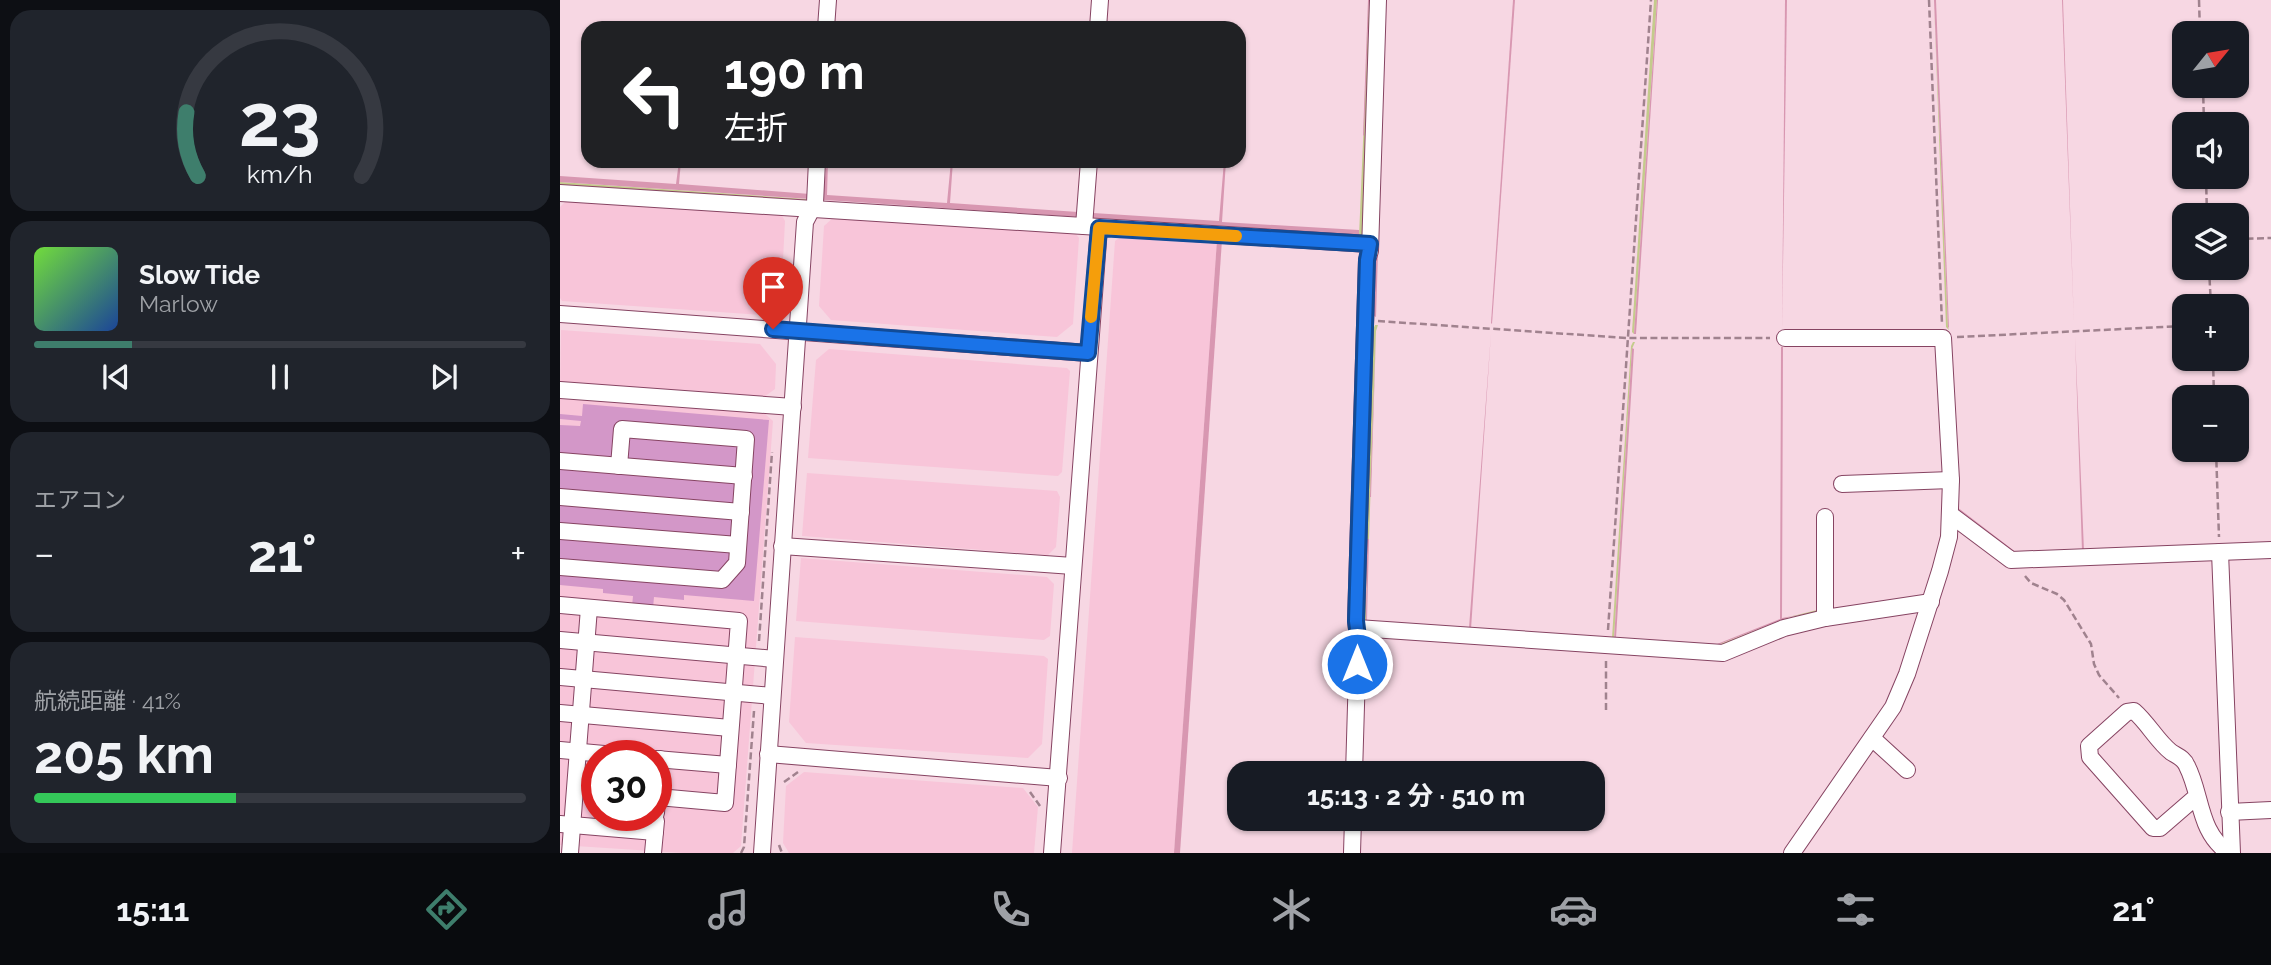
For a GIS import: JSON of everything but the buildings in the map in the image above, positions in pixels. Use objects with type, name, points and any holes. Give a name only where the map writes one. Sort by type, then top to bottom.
[{"type":"street","points":[[826,21],[828,0]]},
{"type":"street","points":[[1098,21],[1100,0]]},
{"type":"street","points":[[1354,761],[1365,320],[1378,0]]},
{"type":"street","points":[[762,853],[805,222],[815,204],[817,168]]},
{"type":"street","points":[[1052,853],[1088,353],[1092,227],[1089,168]]},
{"type":"street","points":[[560,193],[1370,244]]},
{"type":"street","points":[[560,314],[1088,353]]},
{"type":"street","points":[[1785,338],[1943,338],[1951,480],[1950,537],[1931,602],[1893,707],[1792,853]]},
{"type":"street","points":[[560,390],[793,407]]},
{"type":"street","points":[[560,567],[722,580],[737,563],[746,439],[622,429],[619,466]]},
{"type":"street","points":[[560,461],[744,476]]},
{"type":"street","points":[[1842,484],[1951,480]]},
{"type":"street","points":[[560,497],[741,512]]},
{"type":"street","points":[[1951,515],[2011,560],[2271,550]]},
{"type":"street","points":[[1825,517],[1825,618]]},
{"type":"street","points":[[560,531],[738,545]]},
{"type":"street","points":[[782,546],[1073,566]]},
{"type":"street","points":[[2220,552],[2230,853]]},
{"type":"street","points":[[1357,628],[1723,653],[1784,628],[1825,618],[1931,602]]},
{"type":"street","points":[[560,605],[739,621],[725,803],[672,808]]},
{"type":"street","points":[[570,853],[566,825],[568,789],[578,752],[589,608]]},
{"type":"street","points":[[560,640],[775,659]]},
{"type":"street","points":[[560,677],[772,696]]},
{"type":"street","points":[[2197,796],[2160,828],[2153,828],[2090,757],[2088,746],[2130,711],[2137,714],[2169,750],[2184,760],[2196,786],[2207,828],[2216,842],[2230,853]]},
{"type":"street","points":[[560,713],[730,728]]},
{"type":"street","points":[[1872,738],[1908,770]]},
{"type":"street","points":[[560,750],[581,752]]},
{"type":"street","points":[[768,754],[1059,778]]},
{"type":"street","points":[[672,760],[728,765]]},
{"type":"street","points":[[2230,812],[2271,810]]},
{"type":"street","points":[[566,825],[655,832],[653,853]]},
{"type":"street","points":[[1352,853],[1353,831]]},
{"type":"path","points":[[1606,710],[1607,645],[1651,0]]},
{"type":"path","points":[[1929,0],[1943,338],[2172,327]]},
{"type":"path","points":[[2199,0],[2200,21]]},
{"type":"path","points":[[2249,239],[2271,238]]},
{"type":"path","points":[[1365,320],[1627,338],[1785,338]]},
{"type":"path","points":[[759,640],[773,447]]},
{"type":"path","points":[[2216,462],[2220,552]]},
{"type":"path","points":[[2011,560],[2031,583],[2057,594],[2064,600],[2091,644],[2099,675],[2130,711]]},
{"type":"path","points":[[741,853],[744,847],[754,709]]},
{"type":"path","points":[[783,783],[798,772]]},
{"type":"path","points":[[1028,789],[1041,806]]},
{"type":"path","points":[[779,843],[782,853]]},
{"type":"shaded area","points":[[1369,0],[1364,136],[1363,135]]},
{"type":"shaded area","points":[[1386,0],[1376,317],[1374,316]]},
{"type":"shaded area","points":[[1515,0],[1492,324],[1491,323]]},
{"type":"shaded area","points":[[1657,0],[1636,334],[1634,334]]},
{"type":"shaded area","points":[[1785,0],[1787,0],[1782,332]]},
{"type":"shaded area","points":[[1936,0],[1949,328],[1948,327]]},
{"type":"shaded area","points":[[2062,0],[2063,0],[2074,325]]},
{"type":"shaded area","points":[[678,168],[680,168],[679,184],[823,195],[828,168],[827,195],[947,203],[950,168],[952,168],[950,203],[1078,212],[1096,168],[1093,213],[1219,221],[1223,168],[1226,168],[1222,222],[1359,230],[1359,236],[560,182],[560,176],[676,184]]},
{"type":"shaded area","points":[[566,201],[781,214],[785,221],[781,299],[762,315],[562,301],[560,207]]},
{"type":"shaded area","points":[[834,217],[1076,234],[1079,238],[1073,324],[1057,337],[831,320],[819,306],[824,226]]},
{"type":"shaded area","points":[[1122,236],[1217,240],[1174,853],[1072,853],[1115,241]]},
{"type":"shaded area","points":[[1217,240],[1222,240],[1180,853],[1174,853]]},
{"type":"shaded area","points":[[561,330],[760,344],[776,364],[775,389],[764,397],[560,384]]},
{"type":"shaded area","points":[[1376,331],[1371,497],[1370,497]]},
{"type":"shaded area","points":[[1491,333],[1471,629],[1366,623],[1369,539],[1367,621],[1469,628]]},
{"type":"shaded area","points":[[2075,336],[2084,551],[2017,554],[1956,509],[1957,507],[2017,553],[2082,551]]},
{"type":"shaded area","points":[[1781,347],[1782,618],[1819,611],[1789,617],[1712,647],[1614,640],[1632,348],[1616,638],[1712,646],[1780,619]]},
{"type":"shaded area","points":[[829,349],[1067,368],[1070,371],[1062,472],[1058,476],[808,458],[816,360]]},
{"type":"shaded area","points":[[560,399],[763,412],[773,421],[741,846],[733,853],[683,853],[560,845]]},
{"type":"shaded area","points":[[807,473],[1057,491],[1060,497],[1056,547],[1048,555],[802,536]]},
{"type":"shaded area","points":[[801,558],[1047,577],[1054,584],[1050,636],[1044,640],[796,621]]},
{"type":"shaded area","points":[[795,637],[1044,656],[1048,659],[1042,744],[1028,758],[806,743],[789,722]]},
{"type":"shaded area","points":[[804,772],[1023,788],[1038,807],[1034,853],[789,853],[783,843],[786,786]]},
{"type":"green space","points":[[1369,0],[1372,0],[1365,237],[1093,221],[1090,218],[1359,236]]},
{"type":"green space","points":[[1654,0],[1657,0],[1634,334],[1632,332]]},
{"type":"green space","points":[[1934,0],[1948,327],[1949,330],[1946,327]]},
{"type":"green space","points":[[560,182],[806,199],[806,203],[560,186]]},
{"type":"green space","points":[[1375,325],[1378,325],[1367,539],[1366,623],[1364,621],[1373,330]]},
{"type":"green space","points":[[1633,342],[1614,639],[1712,647],[1614,641],[1612,638],[1631,346]]},
{"type":"green space","points":[[1821,609],[1820,612],[1789,617]]},
{"type":"green space","points":[[1789,617],[1778,624],[1712,647]]},
{"type":"slow traffic","points":[[1091,317],[1099,228],[1236,236]]},
{"type":"route","points":[[773,329],[1088,353],[1099,228],[1370,244],[1367,260],[1357,664]]}]
